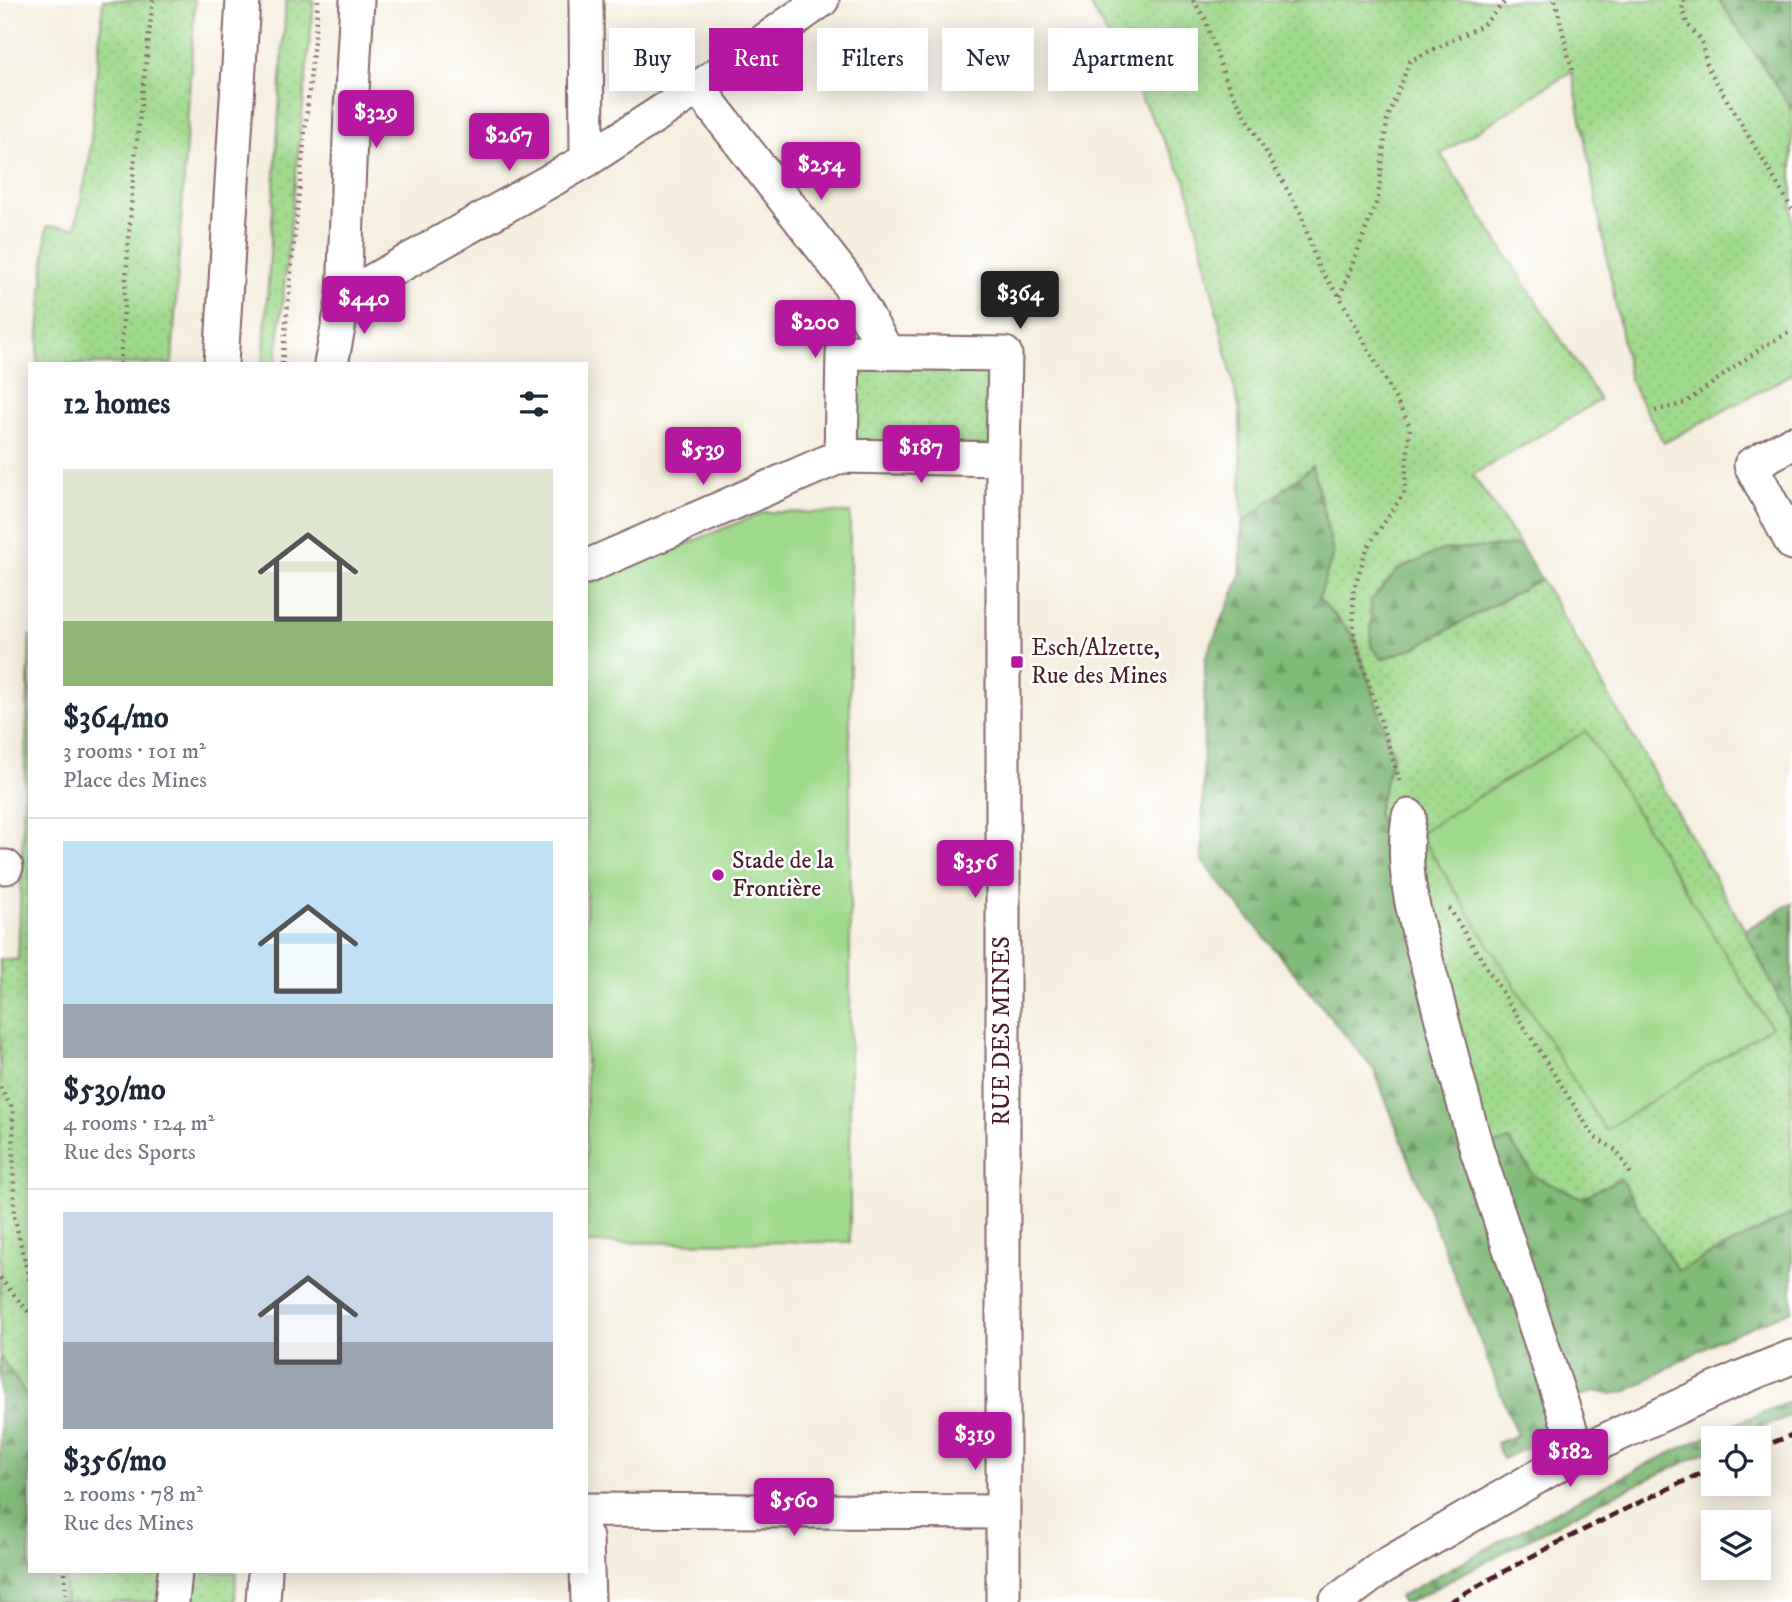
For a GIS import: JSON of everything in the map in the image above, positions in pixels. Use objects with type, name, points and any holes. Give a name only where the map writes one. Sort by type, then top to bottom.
[{"type":"street","points":[[220,362],[243,0]]},
{"type":"street","points":[[331,362],[344,298],[357,0]]},
{"type":"street","points":[[586,0],[587,160]]},
{"type":"street","points":[[344,298],[587,160],[698,88],[822,0]]},
{"type":"street","points":[[698,88],[844,276],[887,352],[843,352],[841,456]]},
{"type":"street","name":"RUE DES MINES","points":[[887,352],[1005,354],[1003,1602]]},
{"type":"street","points":[[1792,443],[1751,465],[1792,543]]},
{"type":"street","points":[[588,566],[841,456],[1003,459]]},
{"type":"street","points":[[1409,816],[1405,836],[1408,887],[1477,1150],[1578,1453]]},
{"type":"street","points":[[1336,1602],[1381,1568],[1578,1453],[1740,1378],[1792,1357]]},
{"type":"street","points":[[588,1510],[1002,1512]]},
{"type":"street","points":[[173,1602],[175,1573]]},
{"type":"street","points":[[263,1602],[265,1573]]},
{"type":"street","points":[[587,1573],[588,1602]]},
{"type":"path","points":[[120,362],[134,166],[153,0]]},
{"type":"path","points":[[282,362],[318,0]]},
{"type":"path","points":[[1193,0],[1205,19],[1226,81],[1301,214],[1318,267],[1340,297],[1410,426],[1404,493],[1367,548],[1353,592],[1354,637],[1409,816]]},
{"type":"path","points":[[1340,297],[1378,198],[1387,120],[1410,61],[1483,25],[1507,0]]},
{"type":"path","points":[[1555,0],[1572,71]]},
{"type":"path","points":[[1685,0],[1682,9],[1687,24],[1701,40],[1708,68],[1792,209]]},
{"type":"path","points":[[1655,411],[1685,403],[1763,346],[1792,331]]},
{"type":"path","points":[[1408,887],[1451,909],[1594,1138],[1616,1150],[1632,1176]]},
{"type":"path","points":[[0,1087],[13,1109],[14,1216],[28,1275]]},
{"type":"path","points":[[0,1278],[28,1312]]},
{"type":"path","points":[[65,1573],[66,1602]]},
{"type":"green space","points":[[103,0],[195,0],[172,362],[37,362],[47,226],[75,228],[89,162]]},
{"type":"green space","points":[[286,0],[314,0],[276,362],[263,362]]},
{"type":"green space","points":[[1088,0],[1719,0],[1792,109],[1792,374],[1664,443],[1630,381],[1572,71],[1441,154],[1600,400],[1473,475],[1520,545],[1442,550],[1383,659],[1416,647],[1541,579],[1745,930],[1788,1017],[1792,1050],[1792,1214],[1678,1271],[1620,1179],[1582,1199],[1535,1177],[1509,1141],[1477,1150],[1408,887],[1377,812],[1392,755],[1355,637],[1319,598],[1333,553],[1313,466],[1242,523],[1240,412],[1187,183],[1137,91],[1198,91],[1198,28],[1103,28]]},
{"type":"green space","points":[[1719,0],[1792,0],[1792,109]]},
{"type":"green space","points":[[856,365],[992,368],[990,445],[854,443]]},
{"type":"green space","points":[[1313,466],[1333,553],[1319,598],[1354,637],[1393,755],[1377,812],[1408,887],[1478,1150],[1509,1140],[1535,1177],[1582,1198],[1620,1178],[1678,1271],[1792,1214],[1792,1310],[1718,1340],[1626,1392],[1610,1394],[1594,1391],[1545,1412],[1546,1438],[1503,1459],[1496,1443],[1517,1435],[1374,1070],[1202,861],[1205,659],[1240,578],[1242,523]]},
{"type":"green space","name":"Stade de la Frontière","points":[[764,512],[850,513],[850,1242],[588,1243],[588,584]]},
{"type":"green space","points":[[1520,545],[1541,579],[1416,647],[1382,659],[1371,647],[1371,601],[1399,569],[1442,550]]},
{"type":"green space","points":[[28,689],[28,1400],[0,1356],[0,959],[18,960]]},
{"type":"green space","points":[[1586,731],[1771,1027],[1605,1130],[1419,833]]},
{"type":"green space","points":[[1792,903],[1792,1050],[1788,1017],[1745,930]]},
{"type":"green space","points":[[0,1356],[28,1400],[28,1573],[65,1573],[66,1602],[0,1602]]},
{"type":"green space","points":[[1792,1401],[1792,1415],[1765,1426],[1730,1426]]},
{"type":"green space","points":[[1701,1439],[1701,1455],[1599,1502],[1409,1602],[1402,1602],[1399,1597],[1543,1518]]},
{"type":"green space","points":[[65,1573],[236,1573],[235,1602],[66,1602]]},
{"type":"railway","points":[[1771,1443],[1792,1435]]},
{"type":"railway","points":[[1450,1602],[1580,1532],[1701,1474]]},
{"type":"place","name":"Esch/Alzette, Rue des Mines","points":[[1017,662]]},
{"type":"place","name":"Stade de la Frontière","points":[[718,875]]}]
